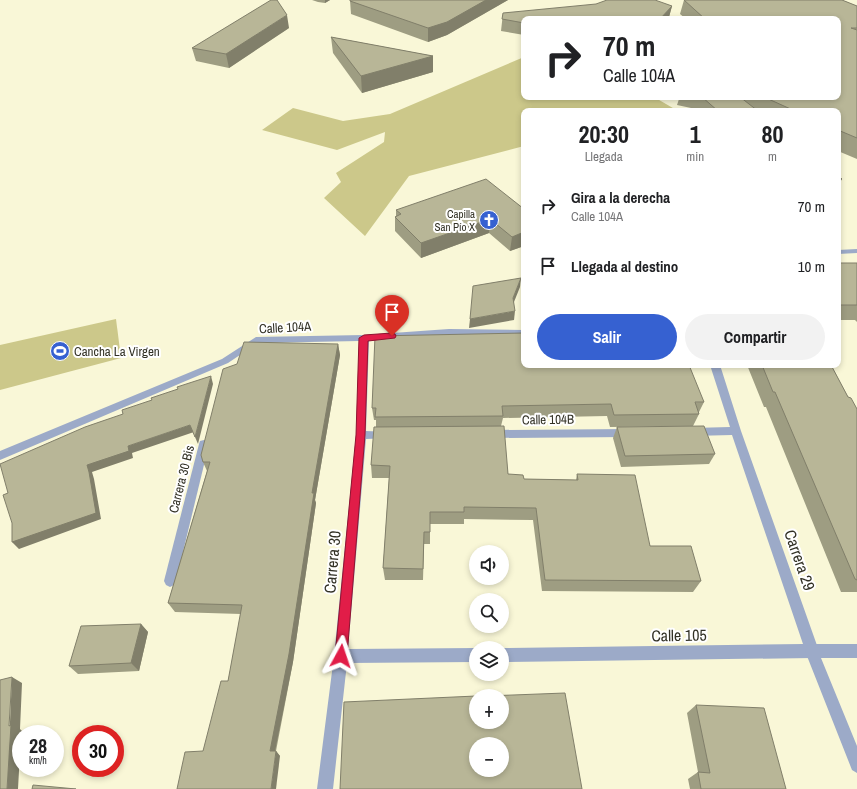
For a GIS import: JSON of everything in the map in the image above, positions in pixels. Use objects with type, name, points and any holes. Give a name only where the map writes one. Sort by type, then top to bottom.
[{"type":"street","points":[[841,252],[857,251]]},
{"type":"street","name":"Calle 104A","points":[[0,456],[225,361],[256,340],[364,338],[449,332],[521,333]]},
{"type":"street","name":"Carrera 30","points":[[325,789],[341,656],[360,435],[364,338]]},
{"type":"street","points":[[221,376],[225,361]]},
{"type":"street","name":"Carrera 29","points":[[716,368],[736,431],[812,651],[857,765]]},
{"type":"street","points":[[680,432],[736,431]]},
{"type":"street","name":"Calle 104B","points":[[480,434],[640,432]]},
{"type":"street","points":[[360,435],[400,435]]},
{"type":"street","name":"Carrera 30 Bis","points":[[170,581],[206,437]]},
{"type":"street","name":"Calle 105","points":[[509,654],[857,650]]},
{"type":"street","points":[[341,656],[469,655]]},
{"type":"shaded area","points":[[521,58],[521,100],[659,100],[673,108],[521,108],[521,147],[409,176],[365,236],[324,198],[341,182],[336,173],[384,142],[385,132],[337,150],[262,130],[293,108],[343,121],[390,114]]},
{"type":"shaded area","name":"Cancha La Virgen","points":[[116,319],[121,358],[0,390],[0,345]]},
{"type":"building","points":[[271,0],[277,0],[287,15],[226,54],[192,48]]},
{"type":"building","points":[[350,0],[486,0],[447,22],[428,28]]},
{"type":"building","points":[[607,0],[655,0],[672,6],[663,16],[521,16],[521,22],[502,19],[503,13],[596,4]]},
{"type":"building","points":[[684,0],[842,0],[857,6],[857,28],[851,28],[857,30],[857,138],[841,131],[841,108],[788,108],[771,100],[841,100],[841,16],[702,16]]},
{"type":"building","points":[[331,37],[433,56],[361,76]]},
{"type":"building","points":[[705,100],[744,100],[754,108],[715,108]]},
{"type":"building","points":[[486,179],[521,207],[521,233],[512,237],[490,219],[421,243],[395,217],[401,214],[396,210]]},
{"type":"building","points":[[841,263],[857,263],[857,305],[841,305]]},
{"type":"building","points":[[521,278],[513,298],[515,311],[470,319],[473,286]]},
{"type":"building","points":[[521,333],[521,368],[690,368],[704,402],[695,402],[699,414],[614,415],[611,404],[502,406],[503,416],[375,417],[376,408],[372,408],[375,336]]},
{"type":"building","points":[[244,342],[338,344],[312,493],[314,493],[289,654],[270,751],[276,751],[271,789],[177,789],[185,752],[203,751],[221,681],[228,681],[242,605],[168,603],[210,462],[203,462],[201,455],[223,369],[237,364]]},
{"type":"building","points":[[763,368],[833,368],[848,397],[851,398],[857,409],[857,580],[855,579],[775,392],[773,392]]},
{"type":"building","points":[[211,376],[195,437],[190,425],[128,446],[129,451],[87,465],[96,513],[12,542],[12,523],[3,495],[8,493],[0,464],[85,427],[123,414],[122,410],[152,400],[151,398],[178,389],[177,387]]},
{"type":"building","points":[[504,426],[508,474],[523,475],[524,479],[578,480],[577,474],[635,475],[650,546],[691,546],[701,581],[545,580],[536,508],[464,507],[464,512],[430,512],[430,532],[424,532],[423,569],[383,568],[390,466],[371,465],[374,427]]},
{"type":"building","points":[[704,426],[715,454],[625,456],[617,427]]},
{"type":"building","points":[[141,624],[131,663],[69,666],[81,626]]},
{"type":"building","points":[[12,677],[7,789],[0,789],[0,680]]},
{"type":"building","points":[[565,693],[582,789],[340,789],[344,702],[469,696],[469,729],[509,729],[509,695]]},
{"type":"building","points":[[696,705],[764,708],[786,789],[701,789],[698,772],[710,773]]},
{"type":"building","points":[[33,785],[76,789],[32,789]]},
{"type":"place","name":"Capilla San Pío X","points":[[489,220]]},
{"type":"place","name":"Cancha La Virgen","points":[[60,351]]},
{"type":"route","points":[[341,656],[360,435],[364,338],[392,336]]}]
